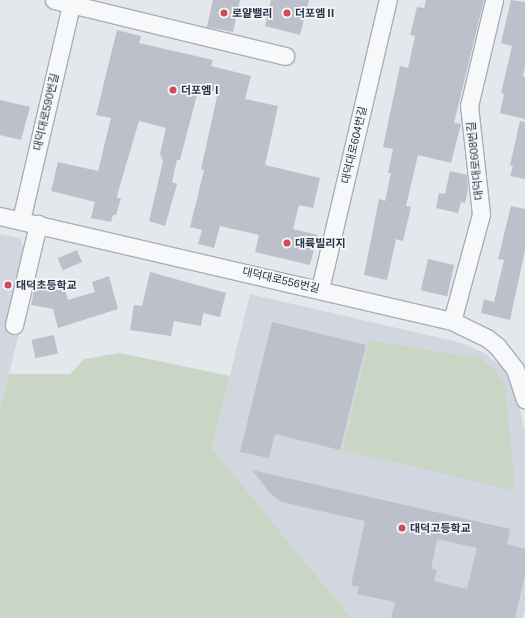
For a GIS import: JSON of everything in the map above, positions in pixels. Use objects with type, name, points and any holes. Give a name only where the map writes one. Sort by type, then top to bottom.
[{"type":"street","points":[[54,0],[72,2],[285,56]]},
{"type":"street","name":"대덕대로604번길","points":[[320,289],[388,0]]},
{"type":"street","name":"대덕대로608번길","points":[[452,321],[481,214],[469,106],[494,0]]},
{"type":"street","name":"대덕대로590번길","points":[[21,220],[72,2]]},
{"type":"street","name":"대덕대로556번길","points":[[0,216],[320,289],[452,321],[487,338],[497,346],[515,370],[525,399]]},
{"type":"street","points":[[14,325],[38,224]]},
{"type":"shaded area","name":"대덕초등학교","points":[[0,234],[20,238],[24,248],[21,326],[0,408]]},
{"type":"shaded area","name":"대덕고등학교","points":[[250,294],[462,343],[484,353],[503,368],[516,390],[525,432],[525,609],[523,618],[351,618],[212,448]]},
{"type":"green space","points":[[369,340],[470,357],[476,355],[495,369],[505,385],[515,491],[343,450]]},
{"type":"green space","points":[[120,353],[230,376],[212,448],[351,618],[0,618],[0,408],[9,374],[70,374],[84,359]]},
{"type":"building","name":"로얄밸리","points":[[213,0],[240,0],[233,32],[207,27]]},
{"type":"building","name":"더포엠Ⅱ","points":[[271,0],[309,0],[300,35],[265,26]]},
{"type":"building","points":[[426,0],[484,0],[454,123],[461,124],[451,163],[418,155],[406,206],[411,207],[403,241],[396,239],[387,280],[364,275],[379,199],[385,201],[391,173],[388,173],[393,149],[383,147],[400,66],[408,68],[415,36],[410,35],[417,7],[424,8]]},
{"type":"building","points":[[511,0],[525,2],[525,66],[523,76],[525,77],[525,119],[500,113],[504,94],[501,93],[512,46],[501,43]]},
{"type":"building","points":[[117,30],[141,36],[139,43],[213,60],[211,66],[251,76],[245,99],[278,106],[265,165],[320,178],[313,208],[299,205],[293,229],[318,235],[310,265],[255,252],[259,235],[220,226],[214,248],[198,244],[202,230],[190,227],[204,170],[201,169],[218,92],[199,87],[180,160],[177,160],[172,182],[177,184],[165,226],[149,221],[163,161],[160,154],[166,128],[139,121],[118,192],[117,198],[121,198],[116,215],[113,215],[111,222],[91,218],[95,202],[51,191],[58,162],[98,171],[111,118],[96,115]]},
{"type":"building","points":[[0,100],[30,107],[21,140],[0,135]]},
{"type":"building","points":[[520,121],[525,122],[525,179],[510,176],[513,166],[510,165]]},
{"type":"building","points":[[450,171],[467,175],[468,189],[465,203],[461,202],[458,213],[436,208],[439,193],[445,194]]},
{"type":"building","points":[[511,206],[525,209],[525,250],[510,320],[481,313],[484,299],[494,302],[504,260],[498,259]]},
{"type":"building","points":[[77,250],[82,262],[63,270],[58,258]]},
{"type":"building","points":[[428,259],[454,265],[447,296],[421,290]]},
{"type":"building","points":[[150,272],[226,293],[220,317],[203,313],[201,326],[174,321],[171,336],[130,330],[134,305],[142,306]]},
{"type":"building","points":[[109,276],[118,309],[58,328],[53,309],[31,305],[36,282],[64,288],[68,300],[95,292],[92,282]]},
{"type":"building","points":[[272,322],[366,345],[340,450],[275,434],[269,458],[240,452]]},
{"type":"building","points":[[54,335],[58,354],[35,358],[32,340]]},
{"type":"building","points":[[252,470],[510,529],[507,544],[525,549],[525,575],[515,618],[391,618],[395,602],[357,594],[359,587],[351,585],[365,521],[281,502],[270,493]],"holes":[[[437,539],[477,548],[467,589],[434,581],[437,570],[431,569]]]},
{"type":"place","name":"로얄밸리","points":[[224,13]]},
{"type":"place","name":"더포엠Ⅱ","points":[[287,13]]},
{"type":"place","name":"더포엠Ⅰ","points":[[173,90]]},
{"type":"place","name":"대륙빌리지","points":[[287,243]]},
{"type":"place","name":"대덕초등학교","points":[[8,285]]},
{"type":"place","name":"대덕고등학교","points":[[402,528]]}]
